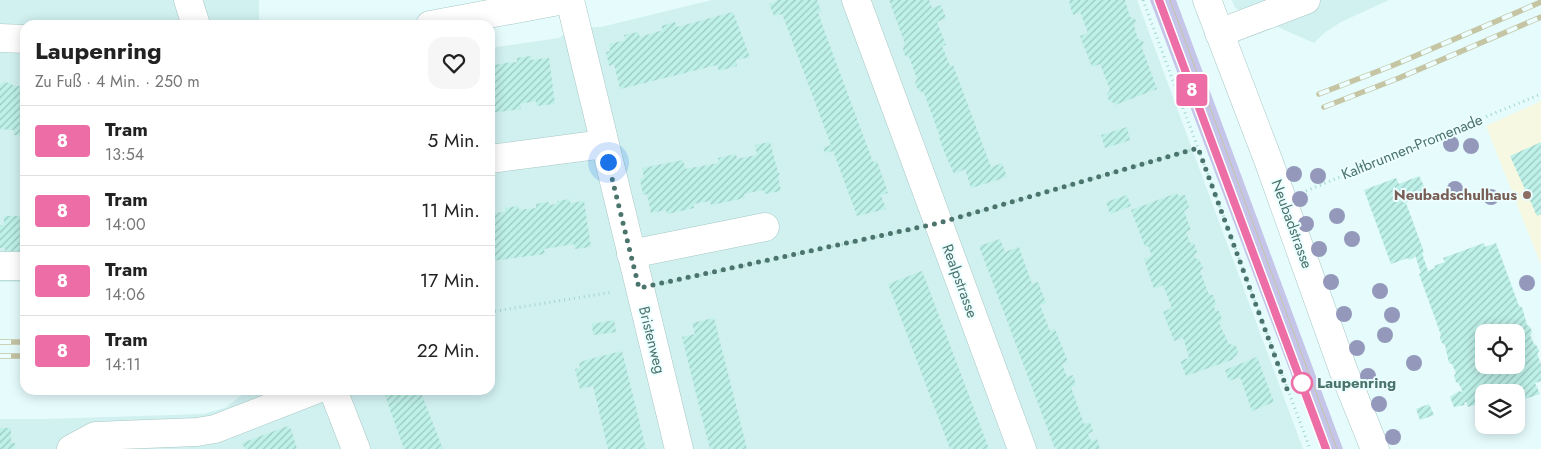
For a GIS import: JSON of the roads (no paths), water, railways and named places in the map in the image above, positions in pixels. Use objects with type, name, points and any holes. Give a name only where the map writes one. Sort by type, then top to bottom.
[{"type":"street","points":[[188,0],[194,20]]},
{"type":"street","points":[[457,20],[564,0]]},
{"type":"street","name":"Bristenweg","points":[[570,0],[679,449]]},
{"type":"street","name":"Realpstrasse","points":[[856,0],[1022,449]]},
{"type":"street","name":"Neubadstrasse","points":[[1208,0],[1283,200],[1344,372],[1375,449]]},
{"type":"street","points":[[1219,33],[1306,0]]},
{"type":"street","points":[[0,38],[20,39]]},
{"type":"street","points":[[495,158],[604,144]]},
{"type":"street","points":[[631,254],[765,226]]},
{"type":"street","points":[[0,266],[20,266]]},
{"type":"street","points":[[71,449],[95,436],[197,432],[216,429],[302,395]]},
{"type":"street","points":[[335,395],[356,449]]},
{"type":"tram line","points":[[1159,0],[1326,449]]},
{"type":"tram line","name":"8","points":[[1159,0],[1326,449]]},
{"type":"tram line","points":[[1170,0],[1337,449]]},
{"type":"railway","points":[[1319,94],[1394,65],[1541,2]]},
{"type":"railway","points":[[1324,107],[1399,78],[1541,17]]},
{"type":"railway","points":[[0,342],[20,342]]},
{"type":"railway","points":[[0,356],[20,356]]},
{"type":"place","name":"Neubadschulhaus","points":[[1527,195]]},
{"type":"place","name":"Laupenring","points":[[1302,383]]}]
